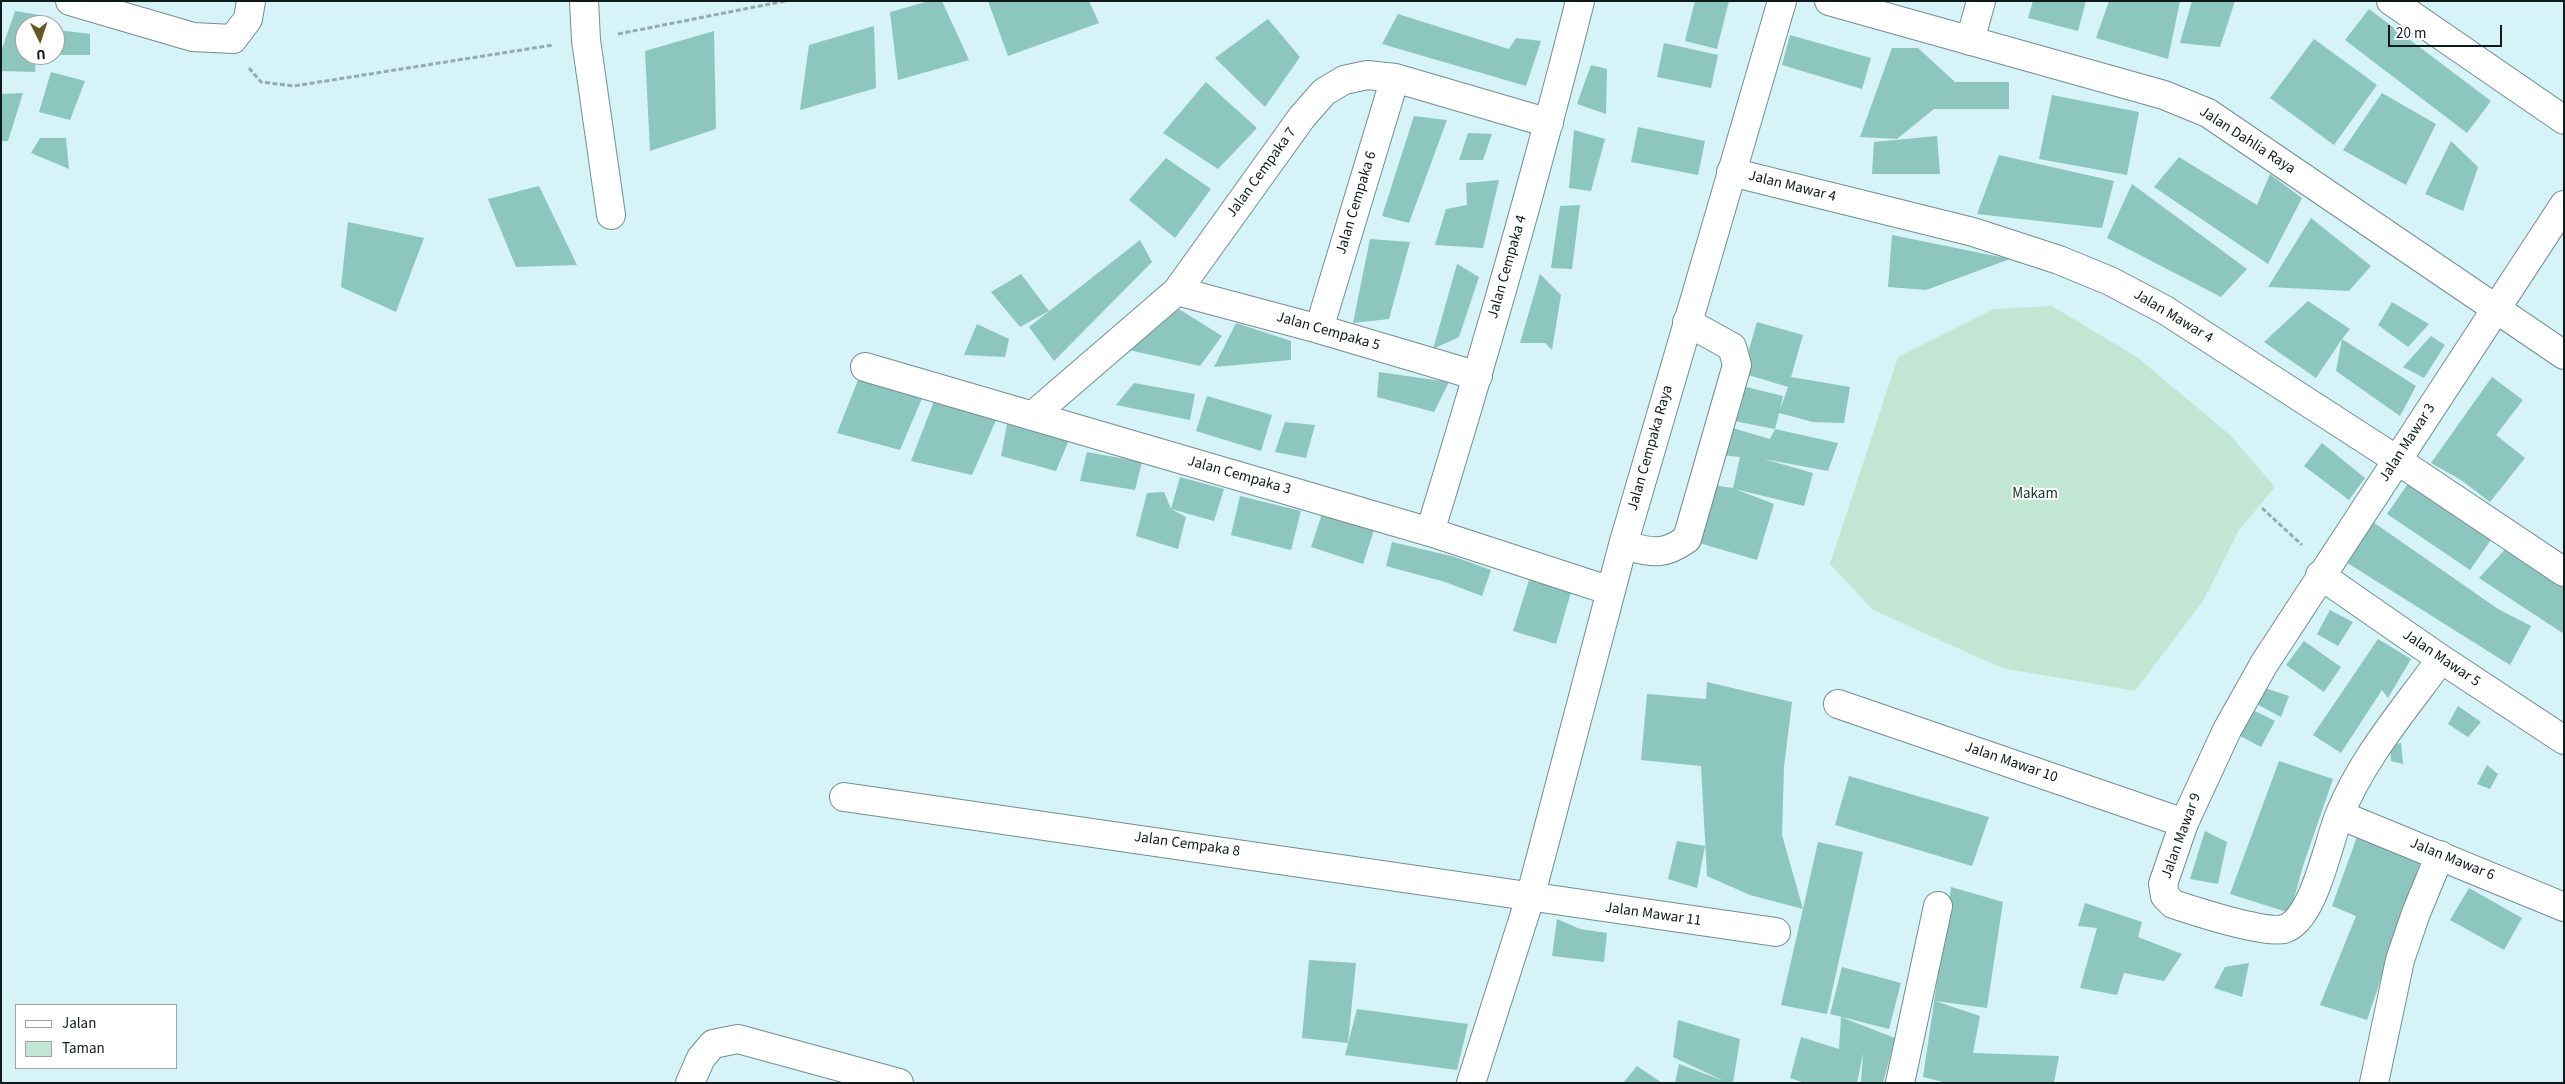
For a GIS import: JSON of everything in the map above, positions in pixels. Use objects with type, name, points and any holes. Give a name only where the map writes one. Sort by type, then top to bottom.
[{"type":"street","points":[[70,1],[193,37],[233,40],[248,20],[251,1]]},
{"type":"street","points":[[584,1],[586,40],[611,215]]},
{"type":"street","name":"Jalan Cempaka 4","points":[[1430,532],[1478,376],[1549,122],[1580,1]]},
{"type":"street","name":"Jalan Cempaka Raya","points":[[1471,1083],[1530,898],[1623,545],[1782,1]]},
{"type":"street","name":"Jalan Dahlia Raya","points":[[1829,1],[2164,95],[2208,113],[2495,310],[2564,355]]},
{"type":"street","points":[[1970,42],[1981,1]]},
{"type":"street","points":[[2391,1],[2564,120]]},
{"type":"street","name":"Jalan Cempaka 7","points":[[1032,416],[1177,291],[1302,117],[1324,92],[1344,80],[1367,75],[1395,78],[1549,122]]},
{"type":"street","name":"Jalan Cempaka 6","points":[[1319,329],[1395,78]]},
{"type":"street","name":"Jalan Mawar 4","points":[[1731,172],[1973,232],[2059,260],[2110,280],[2166,310],[2397,460],[2564,572]]},
{"type":"street","name":"Jalan Mawar 3","points":[[2320,575],[2564,205]]},
{"type":"street","name":"Jalan Cempaka 5","points":[[1177,291],[1319,329],[1478,376]]},
{"type":"street","points":[[1623,545],[1654,552],[1667,551],[1687,539],[1704,483],[1737,365],[1732,347],[1687,322]]},
{"type":"street","name":"Jalan Cempaka 3","points":[[865,367],[1430,532],[1611,591]]},
{"type":"street","name":"Jalan Mawar 5","points":[[2320,575],[2441,659],[2564,740]]},
{"type":"street","name":"Jalan Mawar 9","points":[[2320,575],[2264,664],[2227,730],[2184,823],[2164,884],[2165,896],[2173,904],[2263,928],[2284,929],[2304,915],[2340,814],[2376,750],[2441,659]]},
{"type":"street","name":"Jalan Mawar 10","points":[[1838,704],[2184,823]]},
{"type":"street","name":"Jalan Cempaka 8","points":[[844,797],[1253,855],[1530,898]]},
{"type":"street","name":"Jalan Mawar 6","points":[[2340,814],[2564,907]]},
{"type":"street","points":[[2374,1083],[2400,960],[2416,912],[2440,855]]},
{"type":"street","name":"Jalan Mawar 11","points":[[1530,898],[1776,932]]},
{"type":"street","points":[[1900,1083],[1938,906]]},
{"type":"street","points":[[690,1083],[701,1058],[713,1044],[738,1039],[899,1083]]},
{"type":"path","points":[[233,40],[245,64],[261,82],[294,86],[586,40],[785,1]]},
{"type":"path","points":[[2262,508],[2298,540],[2308,552],[2313,567],[2320,575]]},
{"type":"green space","name":"Makam","points":[[2052,306],[2137,357],[2230,435],[2275,487],[2239,530],[2203,601],[2135,691],[2002,668],[1873,610],[1830,564],[1898,357],[1994,309]]},
{"type":"building","points":[[929,1],[942,1],[969,60],[898,80],[890,12]]},
{"type":"building","points":[[988,1],[1089,1],[1099,23],[1008,56]]},
{"type":"building","points":[[1695,1],[1729,1],[1717,49],[1685,41]]},
{"type":"building","points":[[2033,1],[2086,1],[2078,31],[2028,18]]},
{"type":"building","points":[[2109,1],[2180,1],[2168,59],[2096,38]]},
{"type":"building","points":[[2192,1],[2235,1],[2220,47],[2180,43]]},
{"type":"building","points":[[2369,9],[2491,101],[2467,133],[2345,40]]},
{"type":"building","points":[[15,11],[39,15],[15,15],[15,65],[35,65],[35,72],[1,71],[1,52]]},
{"type":"building","points":[[1398,14],[1509,49],[1516,38],[1541,41],[1526,86],[1382,44]]},
{"type":"building","points":[[1268,19],[1300,57],[1265,107],[1215,58]]},
{"type":"building","points":[[874,26],[876,88],[800,110],[809,45]]},
{"type":"building","points":[[65,31],[90,34],[90,55],[65,55]]},
{"type":"building","points":[[714,31],[716,129],[650,151],[645,51]]},
{"type":"building","points":[[1790,35],[1871,58],[1862,89],[1782,65]]},
{"type":"building","points":[[2314,39],[2377,85],[2334,145],[2270,98]]},
{"type":"building","points":[[1664,43],[1718,55],[1711,88],[1657,77]]},
{"type":"building","points":[[1892,48],[1918,48],[1955,82],[2009,82],[2009,109],[1934,109],[1897,139],[1860,137]]},
{"type":"building","points":[[1591,65],[1607,69],[1606,114],[1577,104]]},
{"type":"building","points":[[51,72],[85,81],[70,120],[39,112]]},
{"type":"building","points":[[1206,82],[1257,128],[1218,169],[1163,133]]},
{"type":"building","points":[[23,93],[8,141],[1,141],[1,94]]},
{"type":"building","points":[[2382,93],[2436,124],[2406,185],[2343,150]]},
{"type":"building","points":[[2052,95],[2139,112],[2127,175],[2039,159]]},
{"type":"building","points":[[1414,116],[1447,120],[1409,223],[1382,216]]},
{"type":"building","points":[[1638,127],[1705,141],[1698,175],[1631,162]]},
{"type":"building","points":[[1574,130],[1605,139],[1591,191],[1569,188]]},
{"type":"building","points":[[1468,133],[1492,134],[1483,160],[1459,160]]},
{"type":"building","points":[[1937,136],[1940,174],[1872,174],[1874,142]]},
{"type":"building","points":[[40,138],[66,138],[69,169],[31,153]]},
{"type":"building","points":[[2451,141],[2478,167],[2463,211],[2425,194]]},
{"type":"building","points":[[1999,155],[2114,181],[2102,228],[1977,214]]},
{"type":"building","points":[[2179,157],[2257,205],[2270,174],[2302,198],[2268,264],[2154,187]]},
{"type":"building","points":[[1166,158],[1211,189],[1175,238],[1129,200]]},
{"type":"building","points":[[1499,180],[1483,248],[1435,245],[1446,209],[1467,205],[1466,183]]},
{"type":"building","points":[[2132,184],[2247,269],[2221,297],[2107,238]]},
{"type":"building","points":[[539,186],[577,265],[516,267],[488,199]]},
{"type":"building","points":[[1580,205],[1572,269],[1551,268],[1560,206]]},
{"type":"building","points":[[2311,218],[2371,266],[2349,291],[2268,287]]},
{"type":"building","points":[[348,222],[424,238],[396,312],[341,287]]},
{"type":"building","points":[[1892,235],[2010,259],[1926,290],[1888,287]]},
{"type":"building","points":[[1370,239],[1410,242],[1389,319],[1353,323]]},
{"type":"building","points":[[1140,240],[1152,262],[1054,361],[1029,327]]},
{"type":"building","points":[[1457,264],[1479,277],[1459,337],[1433,349]]},
{"type":"building","points":[[1021,274],[1049,311],[1020,327],[991,292]]},
{"type":"building","points":[[1540,274],[1561,295],[1552,350],[1545,343],[1520,343]]},
{"type":"building","points":[[2308,301],[2350,329],[2316,378],[2264,342]]},
{"type":"building","points":[[2392,302],[2429,324],[2408,347],[2378,325]]},
{"type":"building","points":[[1179,309],[1222,336],[1200,366],[1129,350]]},
{"type":"building","points":[[1757,322],[1803,335],[1791,377],[1850,387],[1844,423],[1813,422],[1779,413],[1775,429],[1734,421],[1742,386],[1783,396],[1780,410],[1788,387],[1742,373]]},
{"type":"building","points":[[1236,323],[1291,341],[1291,360],[1214,367]]},
{"type":"building","points":[[977,324],[1009,339],[1005,357],[964,355]]},
{"type":"building","points":[[2431,336],[2445,345],[2424,378],[2403,367]]},
{"type":"building","points":[[2342,339],[2416,386],[2400,416],[2336,371]]},
{"type":"building","points":[[1379,372],[1449,382],[1434,412],[1377,397]]},
{"type":"building","points":[[860,375],[923,396],[900,450],[837,433]]},
{"type":"building","points":[[2492,377],[2523,400],[2496,435],[2525,458],[2490,502],[2461,480],[2431,463]]},
{"type":"building","points":[[1134,383],[1195,394],[1190,420],[1116,405]]},
{"type":"building","points":[[1207,396],[1272,415],[1261,451],[1196,431]]},
{"type":"building","points":[[934,401],[997,418],[972,475],[911,461]]},
{"type":"building","points":[[1285,422],[1315,425],[1306,458],[1275,452]]},
{"type":"building","points":[[1007,424],[1069,440],[1056,471],[1001,456]]},
{"type":"building","points":[[1729,427],[1770,439],[1775,429],[1838,443],[1828,471],[1764,459],[1813,473],[1804,506],[1735,489],[1774,504],[1757,560],[1689,540],[1706,484],[1733,488],[1740,457],[1721,455]]},
{"type":"building","points":[[2322,443],[2365,478],[2349,500],[2304,466]]},
{"type":"building","points":[[1087,452],[1142,462],[1135,490],[1080,481]]},
{"type":"building","points":[[1180,477],[1224,489],[1214,521],[1171,509]]},
{"type":"building","points":[[2409,482],[2493,537],[2470,570],[2387,514]]},
{"type":"building","points":[[1164,492],[1171,509],[1186,517],[1178,549],[1136,536],[1147,493]]},
{"type":"building","points":[[1240,496],[1301,511],[1291,550],[1231,535]]},
{"type":"building","points":[[1323,511],[1375,527],[1363,564],[1311,547]]},
{"type":"building","points":[[2373,522],[2498,609],[2531,626],[2510,665],[2341,559]]},
{"type":"building","points":[[1392,542],[1455,557],[1491,570],[1482,596],[1445,582],[1386,566]]},
{"type":"building","points":[[2508,546],[2564,580],[2564,634],[2479,578]]},
{"type":"building","points":[[1529,580],[1571,592],[1556,644],[1513,631]]},
{"type":"building","points":[[2330,610],[2353,622],[2338,646],[2317,634]]},
{"type":"building","points":[[2378,639],[2411,659],[2388,698],[2382,690],[2341,753],[2313,735]]},
{"type":"building","points":[[2304,641],[2341,667],[2324,692],[2286,665]]},
{"type":"building","points":[[1707,682],[1792,702],[1784,767],[1782,835],[1803,909],[1750,895],[1707,876],[1701,766],[1641,760],[1647,694],[1706,699]]},
{"type":"building","points":[[2265,688],[2289,696],[2281,717],[2255,703]]},
{"type":"building","points":[[2458,706],[2481,722],[2468,737],[2448,724]]},
{"type":"building","points":[[2253,710],[2275,721],[2261,747],[2240,736]]},
{"type":"building","points":[[2401,743],[2403,764],[2391,761],[2390,745]]},
{"type":"building","points":[[2279,761],[2333,779],[2303,866],[2290,913],[2230,894]]},
{"type":"building","points":[[2487,765],[2498,774],[2490,789],[2477,784]]},
{"type":"building","points":[[1849,776],[1989,817],[1972,866],[1835,825]]},
{"type":"building","points":[[2205,831],[2227,842],[2218,884],[2190,879]]},
{"type":"building","points":[[2358,834],[2423,854],[2367,1020],[2320,1005],[2356,916],[2332,906]]},
{"type":"building","points":[[1677,841],[1705,846],[1697,888],[1668,879]]},
{"type":"building","points":[[1818,842],[1863,852],[1827,1014],[1781,1005]]},
{"type":"building","points":[[1951,887],[2003,902],[1987,1008],[1935,1001],[1980,1016],[1973,1053],[2059,1056],[2054,1083],[1947,1083],[1923,1077]]},
{"type":"building","points":[[2469,888],[2522,918],[2504,950],[2450,920]]},
{"type":"building","points":[[2085,903],[2142,922],[2138,937],[2182,954],[2164,981],[2124,973],[2117,995],[2080,988],[2097,928],[2078,926]]},
{"type":"building","points":[[1557,919],[1580,929],[1607,933],[1604,962],[1552,956]]},
{"type":"building","points":[[1309,960],[1356,963],[1348,1043],[1302,1038]]},
{"type":"building","points":[[2249,963],[2242,997],[2214,988],[2225,967]]},
{"type":"building","points":[[1842,967],[1901,983],[1889,1029],[1830,1014]]},
{"type":"building","points":[[1357,1009],[1468,1024],[1457,1070],[1345,1055]]},
{"type":"building","points":[[1841,1017],[1895,1038],[1883,1083],[1861,1083],[1863,1053],[1857,1083],[1805,1083],[1790,1078],[1801,1037],[1839,1049]]},
{"type":"building","points":[[1678,1020],[1740,1039],[1733,1083],[1675,1083],[1679,1064],[1724,1081],[1673,1057]]},
{"type":"building","points":[[1637,1066],[1662,1083],[1623,1083]]}]
